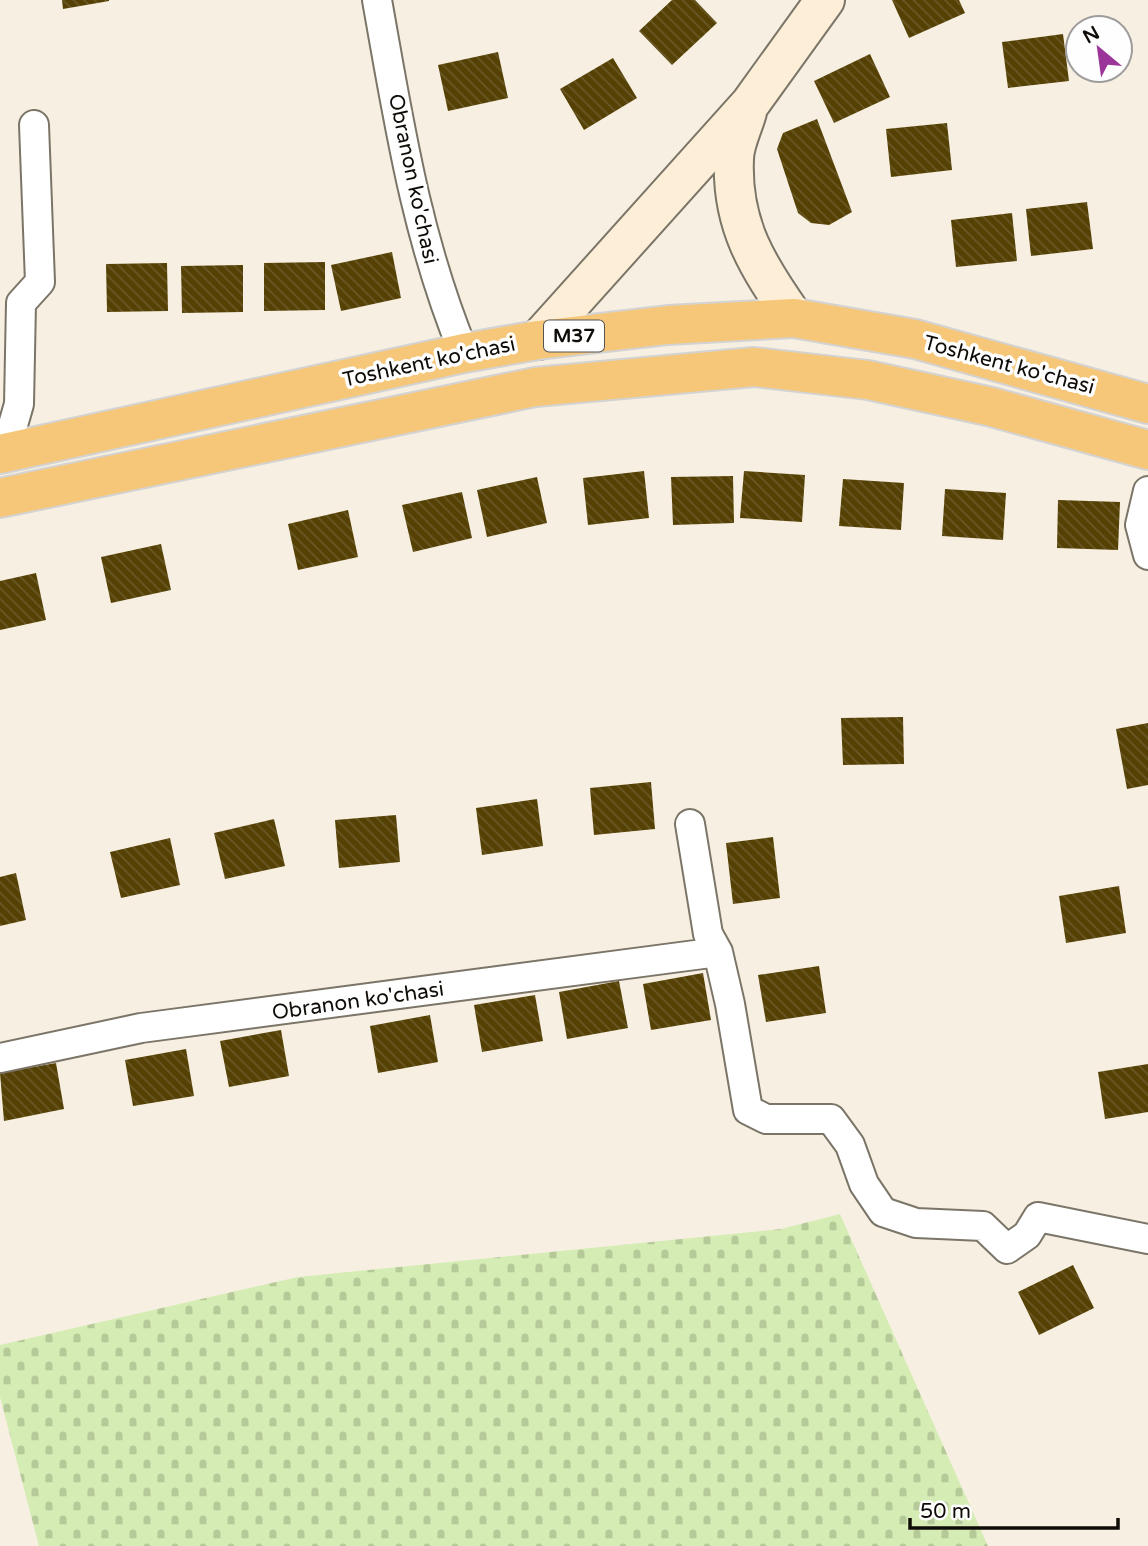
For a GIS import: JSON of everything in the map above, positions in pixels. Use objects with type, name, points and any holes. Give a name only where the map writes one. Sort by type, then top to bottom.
[{"type":"highway","name":"Toshkent ko'chasi","points":[[3,454],[464,353],[538,340],[668,325],[794,318],[915,339],[1148,404]]},
{"type":"highway","name":"M37","points":[[0,498],[535,387],[754,367],[868,380],[992,407],[1148,450]]},
{"type":"street","name":"Obranon ko'chasi","points":[[377,0],[412,197],[438,292],[464,353]]},
{"type":"street","points":[[538,340],[750,104],[825,0]]},
{"type":"street","points":[[750,104],[734,158],[740,222],[757,265],[794,318]]},
{"type":"street","points":[[3,454],[19,404],[21,303],[40,282],[34,125]]},
{"type":"street","points":[[1148,491],[1140,525],[1148,555]]},
{"type":"street","points":[[690,824],[708,934],[718,952],[748,1110],[766,1119],[831,1119],[850,1145],[864,1184],[883,1212],[916,1223],[983,1226],[1007,1249],[1027,1235],[1038,1217],[1148,1240]]},
{"type":"street","name":"Obranon ko'chasi","points":[[0,1058],[141,1028],[718,952]]},
{"type":"green space","points":[[840,1214],[988,1546],[39,1546],[0,1397],[0,1345],[298,1277],[781,1229]]},
{"type":"building","points":[[62,0],[109,0],[109,1],[63,9]]},
{"type":"building","points":[[672,0],[695,0],[717,23],[672,65],[639,31]]},
{"type":"building","points":[[892,0],[959,0],[965,13],[909,38]]},
{"type":"building","points":[[1063,34],[1064,82],[1008,88],[1002,42]]},
{"type":"building","points":[[498,52],[508,98],[448,111],[438,65]]},
{"type":"building","points":[[870,54],[890,97],[834,123],[814,81]]},
{"type":"building","points":[[613,58],[637,98],[584,130],[560,89]]},
{"type":"building","points":[[817,119],[852,212],[829,225],[811,223],[798,213],[777,149],[783,133]]},
{"type":"building","points":[[947,123],[952,170],[891,177],[886,129]]},
{"type":"building","points":[[1087,202],[1093,249],[1031,256],[1026,209]]},
{"type":"building","points":[[1012,213],[1017,261],[956,267],[951,220]]},
{"type":"building","points":[[392,252],[401,298],[341,311],[331,265]]},
{"type":"building","points":[[325,262],[325,310],[264,311],[264,263]]},
{"type":"building","points":[[167,263],[168,311],[107,312],[106,264]]},
{"type":"building","points":[[243,265],[243,312],[182,313],[181,266]]},
{"type":"building","points":[[644,471],[649,518],[588,525],[583,478]]},
{"type":"building","points":[[744,471],[805,475],[802,522],[740,518]]},
{"type":"building","points":[[733,476],[734,523],[673,525],[671,477]]},
{"type":"building","points":[[537,477],[547,523],[487,537],[477,490]]},
{"type":"building","points":[[843,479],[904,483],[901,530],[839,526]]},
{"type":"building","points":[[945,489],[1006,493],[1003,540],[942,536]]},
{"type":"building","points":[[462,492],[472,538],[413,552],[402,505]]},
{"type":"building","points":[[1058,500],[1120,502],[1118,550],[1057,548]]},
{"type":"building","points":[[348,510],[358,557],[298,570],[288,524]]},
{"type":"building","points":[[161,544],[171,590],[111,603],[101,557]]},
{"type":"building","points":[[36,573],[46,620],[0,630],[0,581]]},
{"type":"building","points":[[903,717],[904,764],[843,765],[841,718]]},
{"type":"building","points":[[1148,723],[1148,785],[1127,789],[1116,729]]},
{"type":"building","points":[[651,782],[655,829],[594,835],[590,788]]},
{"type":"building","points":[[537,799],[543,846],[482,855],[476,808]]},
{"type":"building","points":[[396,815],[400,862],[339,868],[335,820]]},
{"type":"building","points":[[274,819],[285,866],[225,879],[214,833]]},
{"type":"building","points":[[773,837],[780,898],[733,904],[726,843]]},
{"type":"building","points":[[170,838],[180,885],[121,898],[110,852]]},
{"type":"building","points":[[16,873],[26,920],[0,926],[0,877]]},
{"type":"building","points":[[1119,886],[1126,933],[1066,943],[1059,896]]},
{"type":"building","points":[[819,966],[826,1013],[766,1022],[758,975]]},
{"type":"building","points":[[703,973],[711,1020],[651,1030],[643,984]]},
{"type":"building","points":[[619,981],[628,1028],[567,1039],[559,992]]},
{"type":"building","points":[[535,995],[543,1041],[482,1052],[474,1005]]},
{"type":"building","points":[[430,1015],[438,1062],[378,1073],[370,1026]]},
{"type":"building","points":[[281,1030],[289,1076],[229,1087],[220,1041]]},
{"type":"building","points":[[186,1049],[194,1096],[133,1106],[125,1060]]},
{"type":"building","points":[[56,1063],[64,1109],[4,1121],[0,1073]]},
{"type":"building","points":[[1148,1064],[1148,1112],[1105,1119],[1098,1072]]},
{"type":"building","points":[[1073,1265],[1094,1308],[1039,1335],[1018,1292]]}]
